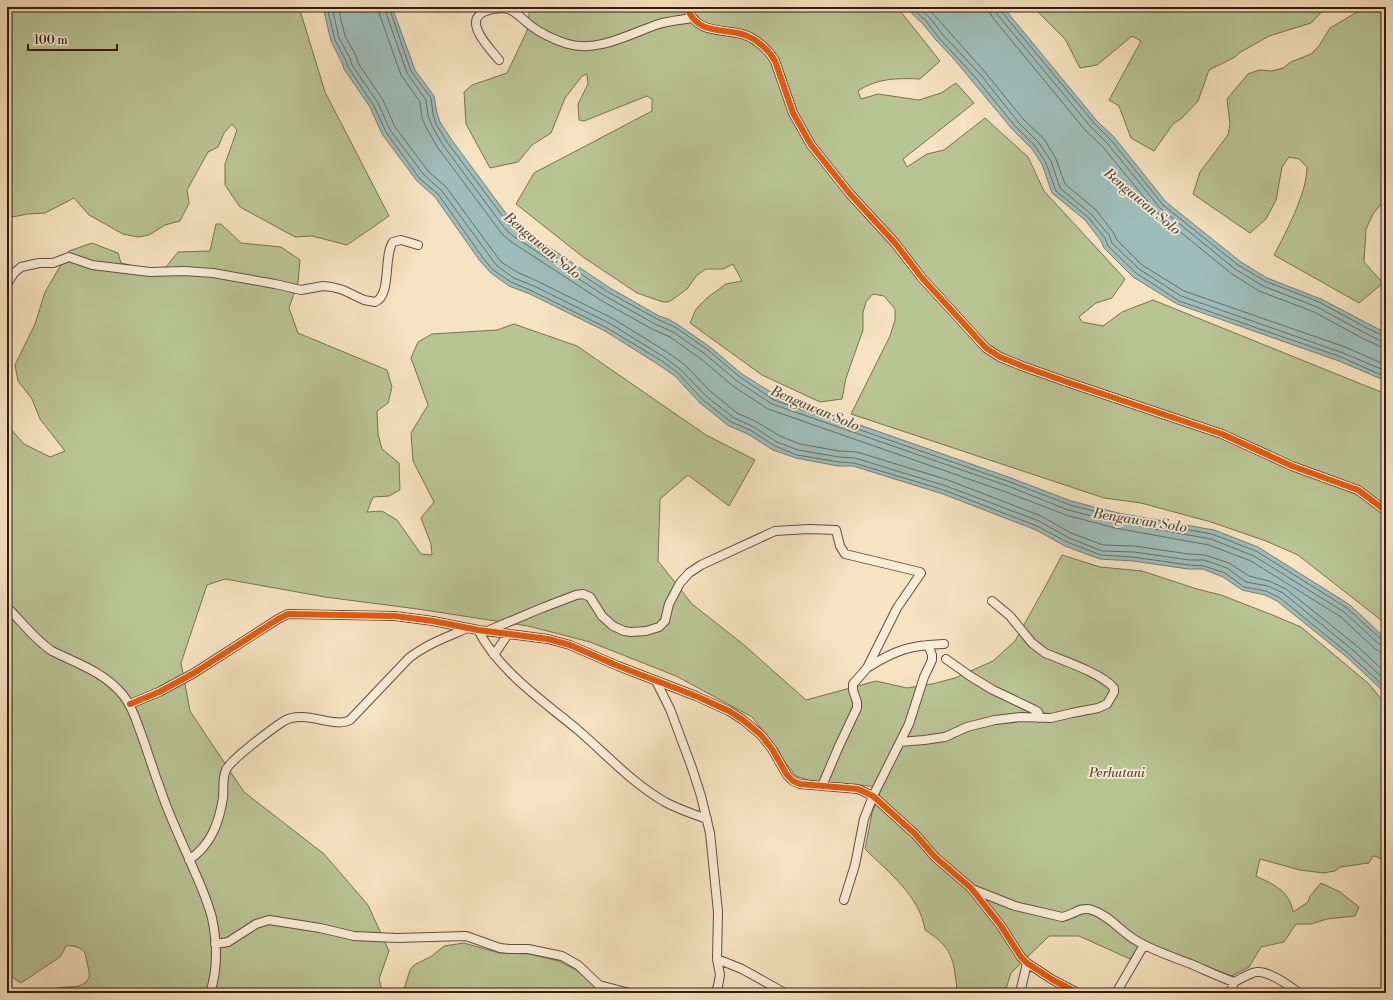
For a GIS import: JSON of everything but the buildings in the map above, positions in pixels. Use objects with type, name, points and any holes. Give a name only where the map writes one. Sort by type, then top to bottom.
[{"type":"street","points":[[688,7],[692,18],[698,24],[712,29],[746,36],[757,42],[769,54],[775,61],[794,113],[808,141],[850,194],[895,243],[922,278],[986,348],[1009,361],[1222,434],[1292,466],[1358,490],[1386,510]]},
{"type":"street","points":[[499,60],[486,44],[477,28],[477,19],[481,14],[487,11],[500,8],[511,10],[536,29],[566,44],[581,46],[613,41],[660,24],[692,18]]},
{"type":"street","points":[[7,284],[14,273],[22,267],[39,263],[53,263],[69,257],[92,266],[154,273],[184,270],[206,272],[301,290],[323,286],[332,287],[343,290],[364,300],[375,302],[381,297],[384,290],[389,254],[393,242],[401,240],[418,246]]},
{"type":"street","points":[[487,631],[535,610],[576,595],[583,594],[590,597],[602,616],[612,626],[624,631],[646,631],[659,626],[665,621],[669,604],[680,583],[689,573],[701,565],[775,531],[809,529],[835,530],[838,533],[840,548],[844,554],[894,565],[921,573],[897,608],[867,668],[853,685],[857,708],[838,746],[822,786]]},
{"type":"street","points":[[900,742],[945,736],[967,727],[995,720],[1021,717],[1052,718],[1102,707],[1107,704],[1112,696],[1114,688],[1098,676],[1045,654],[1010,616],[992,601]]},
{"type":"street","points":[[7,607],[47,648],[94,671],[119,690],[130,704],[161,791],[204,893],[212,918],[215,944],[215,966],[214,981],[210,993]]},
{"type":"street","points":[[130,704],[159,692],[194,673],[288,614],[395,616],[433,621],[478,630],[548,639],[570,645],[729,711],[761,735],[772,749],[787,775],[793,781],[800,784],[858,789],[873,796],[912,830],[935,857],[970,888],[1001,926],[1021,957],[1027,963],[1053,980],[1078,993]]},
{"type":"street","points":[[189,860],[204,848],[212,837],[221,807],[225,775],[228,767],[235,760],[275,728],[294,717],[306,717],[342,723],[350,720],[409,658],[433,642],[468,628]]},
{"type":"street","points":[[478,630],[484,642],[494,655],[547,706],[579,731],[625,774],[665,802],[679,809],[707,818]]},
{"type":"street","points":[[494,655],[508,634]]},
{"type":"street","points":[[867,668],[894,652],[912,647],[944,644]]},
{"type":"street","points":[[844,900],[855,865],[862,825],[873,796],[909,724],[924,677],[932,660],[932,655],[928,645]]},
{"type":"street","points":[[946,659],[970,676],[994,690],[1038,712],[1040,718]]},
{"type":"street","points":[[656,681],[670,709],[692,768],[710,833],[718,912],[717,959],[720,975],[715,993]]},
{"type":"street","points":[[970,888],[1015,906],[1062,917],[1086,908],[1102,915],[1135,940],[1157,952],[1190,963],[1234,982],[1258,972],[1267,974],[1299,993]]},
{"type":"street","points":[[215,944],[228,942],[256,924],[269,920],[320,928],[354,936],[397,938],[466,936],[500,948],[528,949],[562,956],[578,965],[599,985],[630,993]]},
{"type":"street","points":[[1116,993],[1144,945]]},
{"type":"street","points":[[717,959],[742,969],[785,993]]},
{"type":"street","points":[[1020,993],[1027,963]]},
{"type":"street","points":[[1230,993],[1234,982]]},
{"type":"green space","points":[[7,7],[299,7],[325,92],[389,216],[347,245],[312,236],[295,237],[240,207],[225,185],[225,164],[237,130],[232,124],[224,133],[218,147],[208,152],[187,190],[189,203],[180,221],[165,225],[149,235],[138,237],[123,234],[89,215],[74,198],[45,213],[28,214],[7,218]]},
{"type":"green space","points":[[530,7],[897,7],[940,61],[920,79],[880,81],[865,87],[858,91],[861,99],[878,94],[919,100],[941,93],[956,83],[974,103],[903,159],[907,167],[927,154],[944,150],[985,118],[1028,157],[1044,191],[1125,279],[1112,298],[1096,303],[1079,317],[1082,322],[1103,326],[1122,312],[1153,300],[1386,394],[1386,624],[1298,555],[1266,541],[1211,522],[1141,503],[1104,498],[851,414],[890,336],[895,320],[895,309],[884,296],[873,294],[866,302],[863,312],[863,330],[846,378],[842,399],[820,402],[762,375],[690,323],[696,309],[707,298],[726,284],[742,281],[733,264],[723,269],[706,269],[697,275],[687,289],[669,302],[663,302],[637,293],[583,257],[516,204],[534,173],[652,111],[652,99],[647,96],[584,121],[579,120],[578,104],[588,84],[587,74],[582,76],[565,98],[551,133],[532,145],[518,162],[490,168],[466,124],[464,92],[472,85],[507,73],[527,31]]},
{"type":"green space","points":[[1034,7],[1326,7],[1311,23],[1269,36],[1239,53],[1235,57],[1209,70],[1198,101],[1182,118],[1173,124],[1154,151],[1131,138],[1119,106],[1109,100],[1141,41],[1132,36],[1097,65],[1080,68],[1065,39]]},
{"type":"green space","points":[[1361,7],[1386,7],[1386,198],[1373,214],[1366,229],[1364,262],[1383,283],[1359,303],[1274,255],[1295,212],[1304,188],[1307,167],[1299,159],[1289,157],[1282,167],[1276,200],[1266,219],[1250,233],[1193,194],[1200,172],[1228,135],[1230,124],[1227,99],[1248,74],[1259,70],[1272,71],[1283,68],[1291,62],[1311,54],[1319,46],[1330,28],[1359,11]]},
{"type":"green space","name":"Perhutani","points":[[216,224],[221,224],[241,243],[281,247],[300,260],[298,282],[289,308],[298,333],[387,370],[392,387],[388,403],[377,411],[378,434],[382,449],[399,463],[400,490],[389,496],[373,497],[367,512],[382,511],[397,520],[421,554],[432,555],[431,544],[421,518],[434,502],[413,461],[411,433],[428,405],[411,358],[418,342],[432,334],[497,330],[514,324],[577,346],[706,435],[755,460],[729,506],[688,475],[660,499],[658,561],[692,604],[744,645],[806,700],[876,681],[907,688],[932,684],[955,678],[993,661],[1015,641],[1062,555],[1100,567],[1142,571],[1197,589],[1221,595],[1301,627],[1369,684],[1386,705],[1386,864],[1379,858],[1373,856],[1369,863],[1340,867],[1335,871],[1324,873],[1300,870],[1260,859],[1256,876],[1280,889],[1288,898],[1293,912],[1308,902],[1310,896],[1321,883],[1340,892],[1359,907],[1355,916],[1327,919],[1311,924],[1296,924],[1284,942],[1261,947],[1249,967],[1232,976],[1165,951],[1144,940],[1130,959],[1079,936],[1049,936],[1011,973],[1005,992],[957,989],[952,961],[946,948],[934,936],[925,930],[917,906],[902,885],[865,849],[872,813],[880,793],[870,786],[811,781],[796,776],[781,757],[779,751],[752,717],[676,676],[590,642],[528,626],[418,609],[325,597],[225,579],[207,585],[181,663],[190,711],[244,792],[324,854],[368,905],[389,951],[379,979],[383,993],[45,993],[55,988],[82,985],[88,980],[89,972],[84,951],[77,947],[71,946],[66,946],[61,956],[21,983],[7,974],[7,428],[9,427],[24,444],[50,457],[65,451],[40,419],[32,399],[18,381],[15,365],[35,324],[45,292],[69,251],[92,243],[118,253],[121,263],[147,269],[166,267],[178,252],[210,251]]},
{"type":"green space","points":[[464,943],[499,953],[529,954],[559,961],[576,970],[601,991],[612,993],[405,993],[404,989],[410,970],[414,965],[432,956],[444,946]]},
{"type":"water","name":"Bengawan Solo","points":[[323,7],[392,7],[415,70],[434,96],[440,122],[513,223],[610,288],[659,316],[677,324],[710,347],[742,374],[777,396],[1011,478],[1071,501],[1118,513],[1214,530],[1258,547],[1350,605],[1386,639],[1386,694],[1348,658],[1277,601],[1265,595],[1242,590],[1223,577],[1203,569],[1188,569],[1133,561],[1100,559],[1065,546],[1036,530],[943,494],[853,466],[838,466],[796,458],[773,450],[748,434],[729,426],[700,403],[675,376],[605,331],[530,294],[509,286],[491,273],[480,261],[435,197],[417,181],[382,134],[370,107],[344,69],[331,41]]},
{"type":"water","name":"Bengawan Solo","points":[[905,7],[1003,7],[1097,121],[1114,137],[1166,202],[1241,262],[1267,278],[1321,299],[1386,333],[1386,381],[1339,361],[1177,304],[1133,277],[1104,248],[1101,241],[1085,220],[1052,193],[1042,164],[1032,149],[1012,129],[923,24]]},
{"type":"cycle path","points":[[687,7],[691,16],[704,26],[711,29],[745,35],[758,42],[766,49],[775,61],[793,113],[811,145],[850,194],[895,243],[922,278],[986,348],[1000,357],[1022,366],[1222,434],[1292,466],[1358,490],[1386,511]]},
{"type":"cycle path","points":[[130,704],[159,692],[194,673],[288,614],[395,616],[433,621],[478,630],[548,639],[570,645],[618,666],[696,696],[729,711],[761,735],[772,749],[787,775],[793,781],[800,784],[858,789],[873,796],[915,834],[935,857],[971,888],[1001,926],[1021,957],[1027,963],[1053,980],[1078,993]]}]
